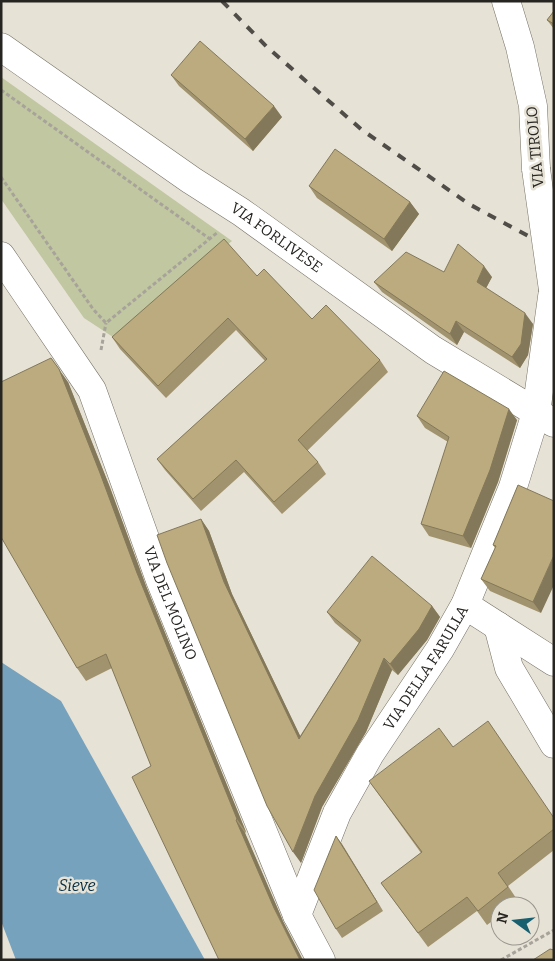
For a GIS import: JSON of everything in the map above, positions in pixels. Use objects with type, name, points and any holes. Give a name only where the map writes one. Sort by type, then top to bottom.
[{"type":"street","name":"VIA TIROLO","points":[[506,1],[520,48],[532,106],[536,169],[553,290],[545,418]]},
{"type":"street","name":"VIA FORLIVESE","points":[[1,47],[191,180],[241,212],[433,350],[545,418]]},
{"type":"street","name":"VIA DEL MOLINO","points":[[1,256],[92,390],[160,580],[297,915],[321,960]]},
{"type":"street","name":"VIA DELLA FARULLA","points":[[297,915],[337,813],[370,754],[440,649],[465,605],[513,487],[545,418]]},
{"type":"street","points":[[465,605],[554,662]]},
{"type":"street","points":[[498,626],[509,668],[554,744]]},
{"type":"path","points":[[1,90],[210,239]]},
{"type":"path","points":[[1,177],[93,309],[106,323],[219,232]]},
{"type":"path","points":[[501,960],[554,930]]},
{"type":"green space","points":[[1,77],[232,241],[113,337],[84,318],[1,199]]},
{"type":"water","name":"Sieve","points":[[1,662],[61,701],[205,960],[16,960],[1,921]]},
{"type":"building","points":[[554,11],[554,24],[547,20]]},
{"type":"building","points":[[200,41],[274,106],[245,139],[171,75]]},
{"type":"building","points":[[335,149],[410,202],[384,239],[309,186]]},
{"type":"building","points":[[224,239],[257,276],[264,269],[312,319],[326,305],[380,360],[298,440],[318,462],[274,502],[236,460],[193,499],[157,459],[267,359],[228,318],[158,386],[112,337]]},
{"type":"building","points":[[458,244],[484,266],[477,282],[525,313],[521,344],[512,357],[456,321],[450,334],[374,282],[406,252],[444,272]]},
{"type":"building","points":[[51,358],[59,369],[137,573],[236,820],[274,908],[300,960],[219,960],[132,777],[151,766],[106,654],[77,668],[1,537],[1,382]]},
{"type":"building","points":[[444,371],[509,409],[490,470],[463,536],[421,524],[449,437],[417,416]]},
{"type":"building","points":[[518,485],[554,501],[554,555],[533,602],[481,579],[496,546],[493,545]]},
{"type":"building","points":[[201,519],[224,582],[299,739],[361,640],[327,612],[372,556],[432,606],[419,629],[390,664],[384,658],[358,720],[315,796],[293,852],[267,806],[157,535]]},
{"type":"building","points":[[488,721],[554,818],[554,829],[498,873],[508,887],[497,896],[490,896],[490,901],[478,911],[467,897],[418,933],[381,883],[422,852],[369,781],[439,728],[453,747]]},
{"type":"building","points":[[336,836],[377,902],[336,929],[314,890]]},
{"type":"building","points":[[550,949],[554,950],[554,960],[533,960]]},
{"type":"railway","points":[[222,1],[267,47],[362,130],[469,204],[554,250]]}]
